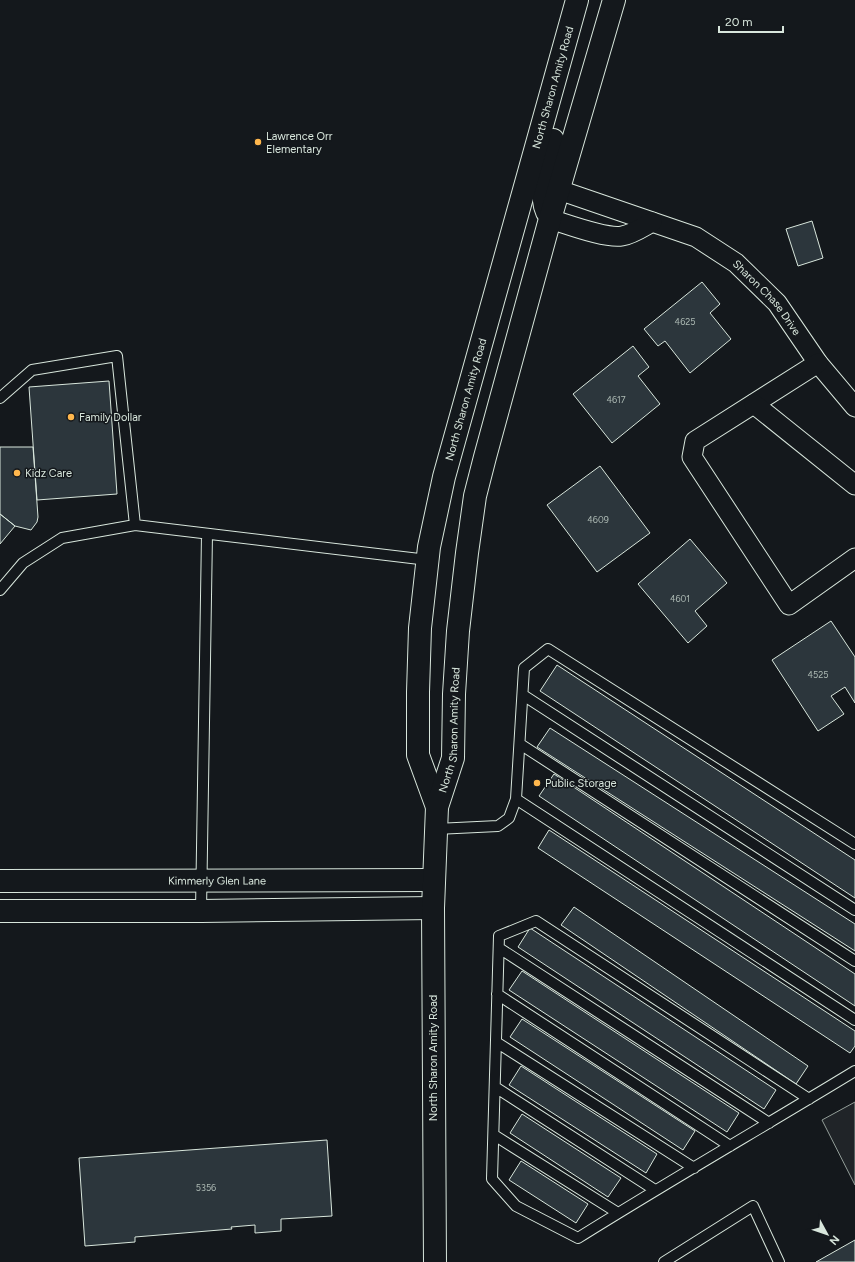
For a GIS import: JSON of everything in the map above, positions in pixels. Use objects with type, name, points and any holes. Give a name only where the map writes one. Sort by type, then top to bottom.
[{"type":"main road","name":"North Sharon Amity Road","points":[[438,806],[418,754],[420,628],[429,547],[444,477],[577,0]]},
{"type":"main road","name":"North Sharon Amity Road","points":[[434,1262],[433,908],[436,829],[438,806],[453,758],[454,694],[458,631],[475,496],[550,220],[614,0]]},
{"type":"main road","points":[[550,220],[545,208],[544,198],[546,168],[571,72],[571,23]]},
{"type":"main road","name":"Kimmerly Glen Lane","points":[[0,880],[434,880]]},
{"type":"main road","points":[[0,911],[201,911],[433,908]]},
{"type":"street","name":"Sharon Chase Drive","points":[[559,190],[696,237],[736,263],[777,303],[818,363],[855,407]]},
{"type":"street","points":[[550,220],[612,237],[623,236],[635,232],[652,222]]},
{"type":"street","points":[[818,363],[695,441],[692,457],[789,604],[855,558]]},
{"type":"street","points":[[754,404],[855,485]]},
{"type":"lane","points":[[0,398],[32,370],[117,356],[135,526]]},
{"type":"lane","points":[[0,590],[23,563],[62,538],[135,526],[428,560]]},
{"type":"lane","points":[[201,911],[207,534]]},
{"type":"lane","points":[[436,829],[498,826],[509,818],[516,799],[524,668],[548,649],[855,844]]},
{"type":"lane","points":[[523,695],[855,910]]},
{"type":"lane","points":[[520,744],[855,961]]},
{"type":"lane","points":[[516,799],[855,1020]]},
{"type":"lane","points":[[809,1099],[536,921],[499,936],[492,1179],[516,1206],[578,1238],[655,1190],[694,1168],[730,1146],[769,1123],[809,1099],[855,1071]]},
{"type":"lane","points":[[499,948],[769,1123]]},
{"type":"lane","points":[[497,994],[730,1146]]},
{"type":"lane","points":[[496,1042],[694,1168]]},
{"type":"lane","points":[[495,1087],[655,1190]]},
{"type":"lane","points":[[494,1135],[618,1213]]},
{"type":"lane","points":[[664,1262],[753,1206],[779,1262]]},
{"type":"shaded area","points":[[855,1102],[855,1185],[822,1120]]},
{"type":"building","points":[[812,221],[823,258],[798,266],[786,229]]},
{"type":"building","points":[[702,282],[720,304],[710,313],[731,339],[690,373],[665,341],[658,346],[644,329]]},
{"type":"building","points":[[633,346],[649,367],[638,376],[660,404],[612,443],[573,394]]},
{"type":"building","name":"Family Dollar","points":[[109,381],[117,494],[37,500],[29,387]]},
{"type":"building","name":"Kidz Care","points":[[0,447],[33,447],[38,517],[37,522],[31,530],[15,526],[0,514]]},
{"type":"building","points":[[600,466],[650,533],[597,572],[547,505]]},
{"type":"building","points":[[0,514],[15,526],[0,544]]},
{"type":"building","points":[[690,539],[727,583],[695,611],[707,626],[688,643],[638,584]]},
{"type":"building","points":[[831,621],[855,657],[855,703],[845,687],[831,696],[844,714],[818,731],[772,660]]},
{"type":"building","points":[[557,665],[855,860],[855,898],[540,691]]},
{"type":"building","points":[[550,728],[855,924],[855,951],[537,747]]},
{"type":"building","points":[[554,774],[855,974],[855,1006],[539,796]]},
{"type":"building","points":[[549,830],[855,1031],[855,1046],[850,1053],[538,848]]},
{"type":"building","points":[[574,907],[808,1066],[796,1084],[561,925]]},
{"type":"building","points":[[530,928],[776,1090],[764,1109],[518,947]]},
{"type":"building","points":[[522,971],[739,1113],[727,1132],[509,990]]},
{"type":"building","points":[[522,1019],[695,1131],[683,1150],[510,1037]]},
{"type":"building","points":[[521,1066],[657,1154],[646,1173],[509,1085]]},
{"type":"building","points":[[522,1114],[621,1178],[608,1197],[510,1133]]},
{"type":"building","points":[[327,1140],[332,1216],[281,1219],[281,1231],[255,1233],[255,1225],[231,1227],[232,1229],[135,1237],[135,1242],[85,1246],[79,1158]]},
{"type":"building","points":[[521,1161],[588,1204],[576,1223],[509,1180]]},
{"type":"building","points":[[855,1240],[855,1262],[816,1262]]},
{"type":"place","name":"Lawrence Orr Elementary","points":[[258,142]]},
{"type":"place","name":"Family Dollar","points":[[71,417]]},
{"type":"place","name":"Kidz Care","points":[[17,473]]},
{"type":"place","name":"Public Storage","points":[[537,783]]}]
